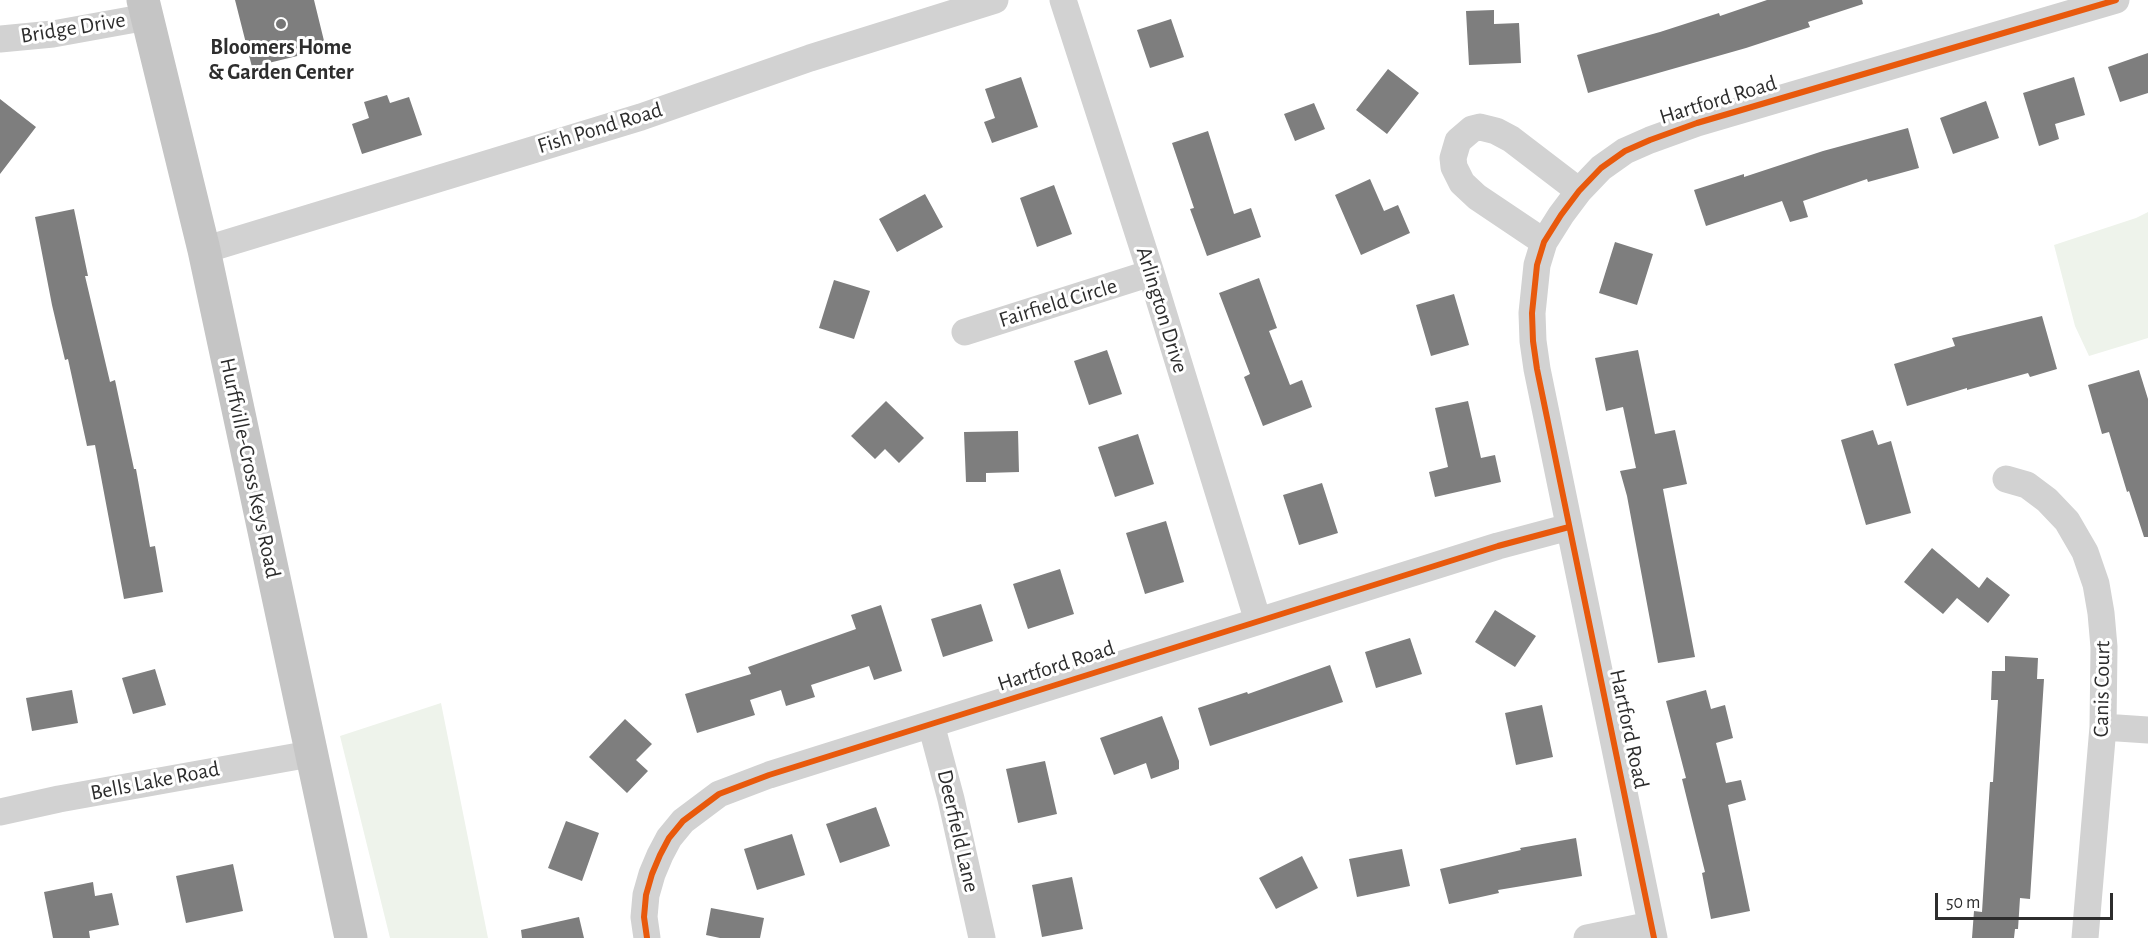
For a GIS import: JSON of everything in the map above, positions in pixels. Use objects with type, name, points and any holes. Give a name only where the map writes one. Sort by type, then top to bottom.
[{"type":"main road","name":"Hurffville-Cross Keys Road","points":[[145,8],[204,250],[351,938]]},
{"type":"street","name":"Fish Pond Road","points":[[204,250],[641,117],[810,58],[995,0]]},
{"type":"street","name":"Arlington Drive","points":[[1063,0],[1151,273],[1258,621]]},
{"type":"street","name":"Hartford Road","points":[[1652,932],[1533,341],[1534,288],[1537,265],[1544,242],[1579,191],[1601,168],[1625,151],[1665,134],[2116,0]]},
{"type":"street","name":"Bridge Drive","points":[[0,39],[53,34],[145,8]]},
{"type":"street","points":[[1544,242],[1477,197],[1462,183],[1454,167],[1453,158],[1458,141],[1472,129],[1480,127],[1496,131],[1511,139],[1579,191]]},
{"type":"street","name":"Fairfield Circle","points":[[965,332],[1151,273]]},
{"type":"street","name":"Canis Court","points":[[2006,479],[2027,485],[2047,500],[2067,521],[2085,552],[2096,584],[2101,613],[2104,658],[2103,727],[2085,938]]},
{"type":"street","name":"Hartford Road","points":[[646,938],[644,917],[646,896],[652,874],[669,838],[683,821],[719,794],[1258,621],[1498,546],[1569,527]]},
{"type":"street","name":"Deerfield Lane","points":[[932,724],[982,938]]},
{"type":"street","points":[[2103,727],[2148,730]]},
{"type":"street","name":"Bells Lake Road","points":[[0,812],[310,754]]},
{"type":"street","points":[[1587,938],[1652,932]]},
{"type":"shaded area","points":[[2148,212],[2148,338],[2089,356],[2075,326],[2054,245]]},
{"type":"shaded area","points":[[441,703],[488,938],[390,938],[340,736]]},
{"type":"building","name":"Bloomers Home & Garden Center","points":[[235,0],[314,0],[326,49],[252,67]]},
{"type":"building","points":[[1767,0],[1862,0],[1863,4],[1808,22],[1810,27],[1746,48],[1588,93],[1577,55],[1719,13],[1720,16]]},
{"type":"building","points":[[1494,10],[1494,24],[1519,23],[1521,63],[1469,65],[1466,11]]},
{"type":"building","points":[[1171,19],[1184,57],[1150,68],[1137,30]]},
{"type":"building","points":[[2148,53],[2148,93],[2120,102],[2108,67]]},
{"type":"building","points":[[1388,69],[1419,93],[1387,134],[1356,110]]},
{"type":"building","points":[[1021,77],[1038,127],[992,143],[984,122],[995,118],[985,89]]},
{"type":"building","points":[[2074,77],[2085,115],[2055,124],[2059,139],[2039,146],[2023,93]]},
{"type":"building","points":[[387,95],[390,103],[409,97],[422,135],[362,154],[352,124],[369,118],[364,102]]},
{"type":"building","points":[[0,99],[36,127],[0,174]]},
{"type":"building","points":[[1986,101],[1999,138],[1953,154],[1940,118]]},
{"type":"building","points":[[1314,103],[1325,129],[1295,141],[1284,114]]},
{"type":"building","points":[[1908,128],[1919,168],[1868,182],[1867,179],[1803,201],[1808,217],[1790,222],[1782,201],[1706,226],[1694,190]]},
{"type":"building","points":[[1208,131],[1234,214],[1251,208],[1261,237],[1207,256],[1190,209],[1194,208],[1172,143]]},
{"type":"building","points":[[1370,179],[1384,211],[1398,205],[1410,233],[1361,255],[1335,195]]},
{"type":"building","points":[[1054,185],[1072,234],[1037,247],[1020,198]]},
{"type":"building","points":[[925,194],[943,227],[897,252],[879,219]]},
{"type":"building","points":[[74,209],[88,276],[85,276],[110,382],[115,380],[134,469],[136,469],[150,547],[155,546],[163,592],[124,599],[95,445],[87,446],[68,359],[65,360],[52,305],[35,217]]},
{"type":"building","points":[[1615,242],[1653,254],[1637,305],[1599,293]]},
{"type":"building","points":[[1259,278],[1277,328],[1269,331],[1290,385],[1302,380],[1312,407],[1263,426],[1244,377],[1250,374],[1219,293]]},
{"type":"building","points":[[834,280],[870,291],[854,339],[819,328]]},
{"type":"building","points":[[1454,294],[1469,345],[1431,356],[1416,305]]},
{"type":"building","points":[[2042,316],[2057,369],[2030,377],[2028,373],[1967,390],[1967,388],[1907,406],[1894,364],[1955,346],[1952,338]]},
{"type":"building","points":[[1107,350],[1122,394],[1089,405],[1074,361]]},
{"type":"building","points":[[1638,350],[1655,434],[1675,430],[1687,484],[1663,489],[1695,657],[1658,663],[1627,496],[1620,471],[1636,468],[1623,407],[1606,411],[1595,358]]},
{"type":"building","points":[[2139,370],[2148,399],[2148,537],[2144,537],[2129,491],[2127,492],[2109,432],[2102,434],[2088,385]]},
{"type":"building","points":[[886,401],[924,438],[899,463],[885,449],[875,459],[851,436]]},
{"type":"building","points":[[1468,401],[1481,458],[1495,455],[1501,482],[1435,497],[1429,472],[1448,467],[1435,408]]},
{"type":"building","points":[[1873,430],[1878,445],[1891,441],[1911,513],[1866,525],[1841,440]]},
{"type":"building","points":[[1018,431],[1019,472],[986,473],[986,482],[966,482],[964,432]]},
{"type":"building","points":[[1138,434],[1154,484],[1115,497],[1098,447]]},
{"type":"building","points":[[1322,483],[1338,533],[1299,545],[1283,495]]},
{"type":"building","points":[[1166,521],[1184,582],[1145,594],[1126,533]]},
{"type":"building","points":[[1932,548],[1979,588],[1987,577],[2010,595],[1988,623],[1957,598],[1943,614],[1904,582]]},
{"type":"building","points":[[1060,569],[1074,614],[1028,629],[1013,584]]},
{"type":"building","points":[[981,604],[993,641],[943,657],[931,619]]},
{"type":"building","points":[[881,605],[902,671],[874,680],[869,666],[811,685],[815,697],[786,706],[781,690],[750,700],[755,715],[697,733],[685,694],[751,674],[748,667],[856,629],[851,615]]},
{"type":"building","points":[[1495,610],[1536,636],[1515,667],[1475,642]]},
{"type":"building","points":[[1410,638],[1422,674],[1376,688],[1365,652]]},
{"type":"building","points":[[2005,656],[2038,658],[2037,679],[2044,679],[2030,899],[2020,898],[2018,929],[2015,929],[2014,938],[1972,938],[1974,911],[1982,912],[1990,782],[1993,782],[1998,700],[1991,700],[1992,671],[2005,671]]},
{"type":"building","points":[[1330,665],[1343,702],[1210,746],[1198,708],[1247,692],[1248,694]]},
{"type":"building","points":[[155,669],[166,705],[133,714],[122,678]]},
{"type":"building","points":[[72,690],[78,723],[32,731],[26,698]]},
{"type":"building","points":[[1706,690],[1711,709],[1725,705],[1733,738],[1716,743],[1726,783],[1741,780],[1746,800],[1728,805],[1750,911],[1711,919],[1702,873],[1705,872],[1682,779],[1686,778],[1666,701]]},
{"type":"building","points":[[1542,705],[1553,757],[1516,765],[1505,713]]},
{"type":"building","points":[[1162,716],[1179,761],[1179,769],[1151,779],[1146,763],[1114,775],[1100,738]]},
{"type":"building","points":[[625,719],[652,744],[636,760],[648,771],[627,793],[589,757]]},
{"type":"building","points":[[1045,761],[1057,814],[1018,823],[1006,769]]},
{"type":"building","points":[[876,807],[890,846],[840,863],[826,824]]},
{"type":"building","points":[[566,821],[599,833],[582,881],[548,868]]},
{"type":"building","points":[[792,834],[805,875],[757,890],[744,849]]},
{"type":"building","points":[[1576,838],[1582,876],[1498,890],[1499,893],[1449,904],[1440,869],[1521,850],[1520,848]]},
{"type":"building","points":[[1402,849],[1410,886],[1357,897],[1349,859]]},
{"type":"building","points":[[1302,856],[1318,888],[1276,909],[1259,878]]},
{"type":"building","points":[[233,864],[243,911],[186,923],[176,876]]},
{"type":"building","points":[[1072,877],[1083,929],[1042,937],[1032,885]]},
{"type":"building","points":[[93,882],[95,896],[112,893],[119,925],[89,931],[90,938],[53,938],[44,892]]},
{"type":"building","points":[[711,908],[764,918],[760,938],[720,938],[706,935]]},
{"type":"building","points":[[579,917],[584,938],[522,938],[521,930]]},
{"type":"cycle path","points":[[1654,938],[1537,369],[1532,313],[1537,265],[1544,242],[1579,191],[1601,168],[1625,151],[1650,140],[1697,123],[2116,0]]},
{"type":"cycle path","points":[[647,938],[644,917],[646,895],[660,855],[669,838],[683,821],[719,794],[769,775],[1498,546],[1569,527]]},
{"type":"place","name":"Bloomers Home & Garden Center","points":[[281,24]]}]
